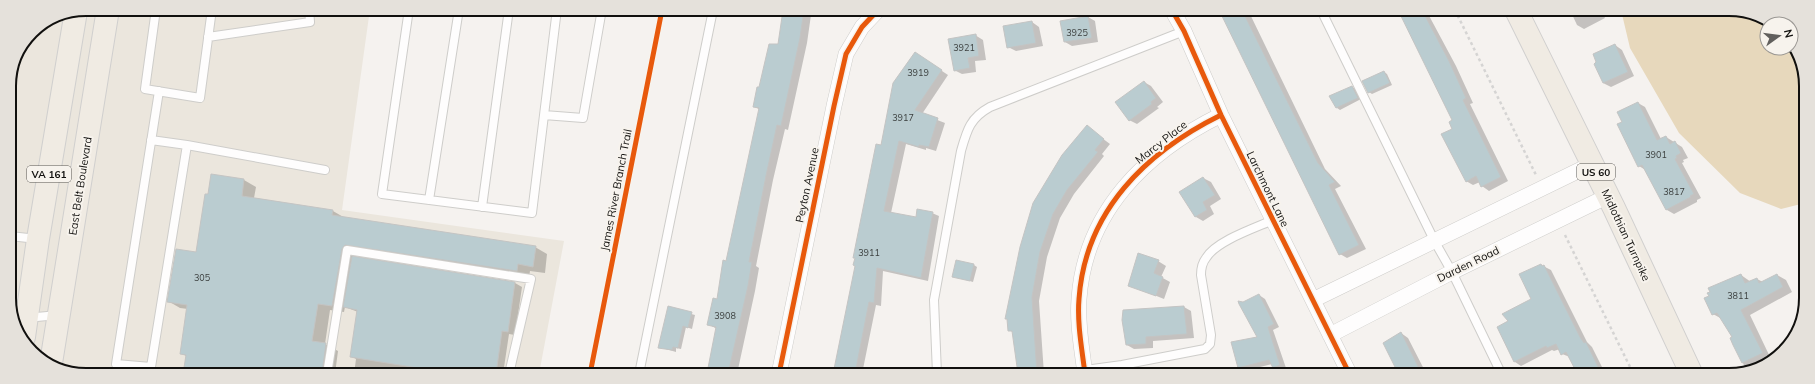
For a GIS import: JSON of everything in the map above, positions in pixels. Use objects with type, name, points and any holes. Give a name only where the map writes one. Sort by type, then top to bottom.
[{"type":"main road","name":"East Belt Boulevard","points":[[52,359],[107,16]]},
{"type":"main road","name":"Midlothian Turnpike","points":[[1519,16],[1608,196],[1689,368]]},
{"type":"main road","name":"VA 161","points":[[21,323],[38,239],[75,17]]},
{"type":"street","name":"Peyton Avenue","points":[[780,368],[846,54],[862,27],[872,16]]},
{"type":"street","name":"Larchmont Lane","points":[[1175,16],[1184,31],[1221,115],[1347,368]]},
{"type":"street","name":"Marcy Place","points":[[1084,368],[1079,335],[1079,299],[1082,274],[1089,246],[1102,217],[1118,194],[1147,162],[1198,126],[1221,115]]},
{"type":"street","points":[[1313,300],[1435,242],[1592,164]]},
{"type":"street","name":"Darden Road","points":[[1330,335],[1452,272],[1608,196]]},
{"type":"lane","points":[[155,16],[145,89],[200,98],[211,16]]},
{"type":"lane","points":[[208,37],[310,22],[310,16]]},
{"type":"lane","points":[[408,16],[382,194],[532,213],[556,16]]},
{"type":"lane","points":[[429,200],[458,16]]},
{"type":"lane","points":[[482,207],[508,16]]},
{"type":"lane","points":[[544,115],[584,118],[601,16]]},
{"type":"lane","points":[[640,368],[712,16]]},
{"type":"lane","points":[[1324,16],[1499,368]]},
{"type":"lane","points":[[937,368],[934,300],[961,151],[973,119],[990,107],[1184,31]]},
{"type":"lane","points":[[159,91],[116,364],[151,367],[187,145]]},
{"type":"lane","points":[[152,140],[325,170]]},
{"type":"lane","points":[[1106,368],[1205,349],[1210,344],[1211,334],[1201,276],[1201,268],[1205,258],[1212,250],[1273,220]]},
{"type":"lane","points":[[16,237],[38,239]]},
{"type":"lane","points":[[328,368],[347,250],[531,279],[510,368]]},
{"type":"lane","points":[[21,323],[59,315]]},
{"type":"path","points":[[1458,16],[1536,176]]},
{"type":"path","points":[[1563,231],[1631,368]]},
{"type":"shaded area","points":[[86,16],[369,16],[342,210],[564,241],[540,368],[73,367],[51,359],[37,347],[23,329],[17,311],[16,82],[18,68],[25,51],[40,33],[51,25],[68,18]]},
{"type":"shaded area","points":[[1622,16],[1729,16],[1747,18],[1759,22],[1759,56],[1792,56],[1798,73],[1799,204],[1781,209],[1740,193],[1679,133],[1630,48]]},
{"type":"building","points":[[782,16],[803,16],[800,38],[781,126],[777,125],[766,176],[749,262],[752,262],[748,286],[729,368],[708,368],[716,327],[707,325],[713,298],[717,299],[723,260],[726,261],[759,108],[753,107],[757,87],[759,87],[769,44],[778,44]]},
{"type":"building","points":[[1088,16],[1092,38],[1064,42],[1060,21]]},
{"type":"building","points":[[1222,16],[1245,16],[1318,163],[1335,182],[1329,185],[1359,245],[1339,255]]},
{"type":"building","points":[[1401,16],[1425,16],[1449,61],[1466,98],[1463,100],[1501,177],[1481,187],[1476,176],[1466,182],[1441,134],[1452,129],[1449,122],[1452,120]]},
{"type":"building","points":[[1032,21],[1036,43],[1007,48],[1003,26]]},
{"type":"building","points":[[976,34],[979,56],[968,58],[970,68],[954,71],[948,39]]},
{"type":"building","points":[[1615,44],[1628,72],[1603,83],[1594,64],[1596,62],[1593,54]]},
{"type":"building","points":[[915,52],[942,70],[915,110],[938,118],[929,147],[919,145],[919,147],[899,141],[884,211],[916,217],[917,209],[933,212],[921,278],[877,268],[874,303],[869,302],[856,368],[834,368],[855,266],[853,265],[855,258],[853,258],[876,144],[881,145],[893,83]]},
{"type":"building","points":[[1384,71],[1390,83],[1368,93],[1362,81]]},
{"type":"building","points":[[1144,81],[1156,98],[1151,102],[1152,104],[1129,121],[1115,102]]},
{"type":"building","points":[[1352,86],[1358,98],[1336,108],[1329,96]]},
{"type":"building","points":[[1638,102],[1657,140],[1666,136],[1670,144],[1675,141],[1681,153],[1676,156],[1677,158],[1675,159],[1694,194],[1666,210],[1642,165],[1638,167],[1617,124],[1622,122],[1617,112]]},
{"type":"building","points":[[1087,125],[1104,139],[1095,150],[1098,152],[1067,190],[1053,214],[1040,252],[1032,297],[1037,368],[1017,368],[1012,331],[1008,331],[1007,319],[1005,319],[1020,247],[1033,203],[1062,155]]},
{"type":"building","points":[[211,174],[244,179],[242,196],[333,210],[332,215],[536,246],[533,267],[518,264],[517,271],[345,245],[342,249],[332,306],[318,304],[312,341],[326,343],[323,368],[184,368],[186,355],[180,354],[187,305],[167,302],[176,249],[196,252],[205,194],[208,194]]},
{"type":"building","points":[[1203,177],[1215,195],[1203,202],[1207,210],[1195,217],[1179,192]]},
{"type":"building","points":[[1138,253],[1159,260],[1154,273],[1163,277],[1156,296],[1128,286]]},
{"type":"building","points":[[352,256],[515,282],[508,332],[502,331],[497,368],[418,368],[350,357],[357,310],[343,307]]},
{"type":"building","points":[[956,260],[974,264],[970,281],[952,277]]},
{"type":"building","points":[[1541,264],[1542,266],[1544,265],[1580,337],[1584,343],[1586,342],[1599,368],[1574,368],[1566,352],[1561,355],[1556,344],[1547,348],[1546,346],[1514,362],[1497,327],[1508,321],[1502,314],[1531,299],[1519,274]]},
{"type":"building","points":[[1741,274],[1745,283],[1757,278],[1759,283],[1777,274],[1783,287],[1741,310],[1763,353],[1742,363],[1730,338],[1732,337],[1717,313],[1712,315],[1704,298],[1709,296],[1707,293],[1710,292],[1708,288]]},
{"type":"building","points":[[1259,294],[1274,324],[1268,327],[1280,365],[1273,368],[1269,360],[1238,368],[1231,342],[1257,337],[1238,301],[1243,302]]},
{"type":"building","points":[[668,306],[692,312],[688,328],[683,326],[678,348],[673,347],[672,350],[658,348]]},
{"type":"building","points":[[1184,306],[1187,334],[1146,337],[1146,344],[1126,345],[1122,320],[1123,310]]},
{"type":"building","points":[[1401,332],[1419,368],[1396,368],[1383,343]]},
{"type":"cycle path","name":"James River Branch Trail","points":[[591,368],[661,16]]},
{"type":"cycle path","points":[[780,368],[846,54],[862,27],[872,16]]},
{"type":"cycle path","points":[[1175,16],[1184,31],[1221,115],[1347,368]]},
{"type":"cycle path","points":[[1084,368],[1079,327],[1079,299],[1084,267],[1093,238],[1107,212],[1124,188],[1145,166],[1168,147],[1221,115]]}]
